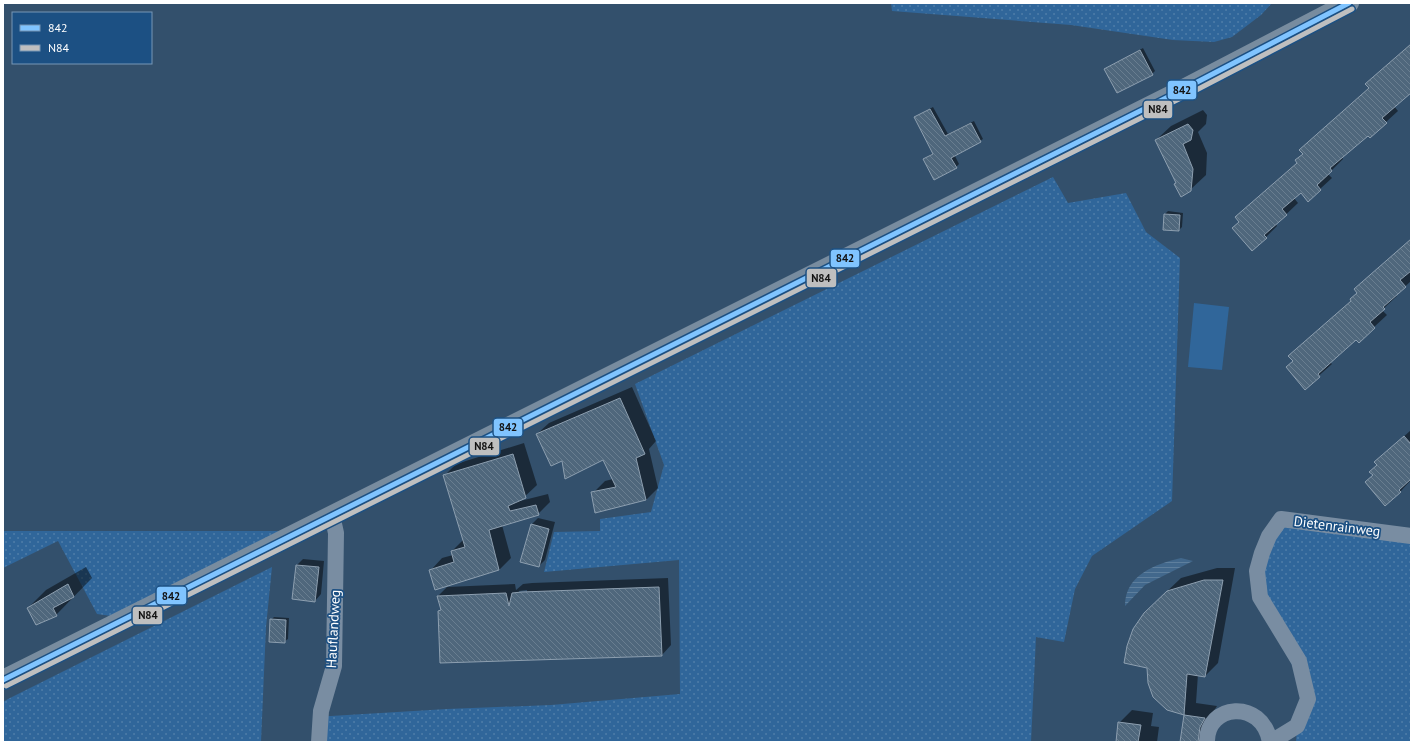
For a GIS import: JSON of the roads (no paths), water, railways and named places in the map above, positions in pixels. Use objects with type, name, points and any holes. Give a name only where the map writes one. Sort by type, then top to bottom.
[{"type":"main road","points":[[3,680],[1180,91],[1349,3]]},
{"type":"street","name":"Hauflandweg","points":[[319,742],[321,711],[334,666],[336,533],[332,515]]},
{"type":"street","name":"Dietenrainweg","points":[[1207,742],[1210,728],[1216,720],[1225,714],[1235,711],[1250,714],[1263,723],[1268,732],[1270,742],[1297,726],[1308,699],[1299,661],[1260,597],[1257,571],[1269,536],[1281,519],[1411,536]]}]
